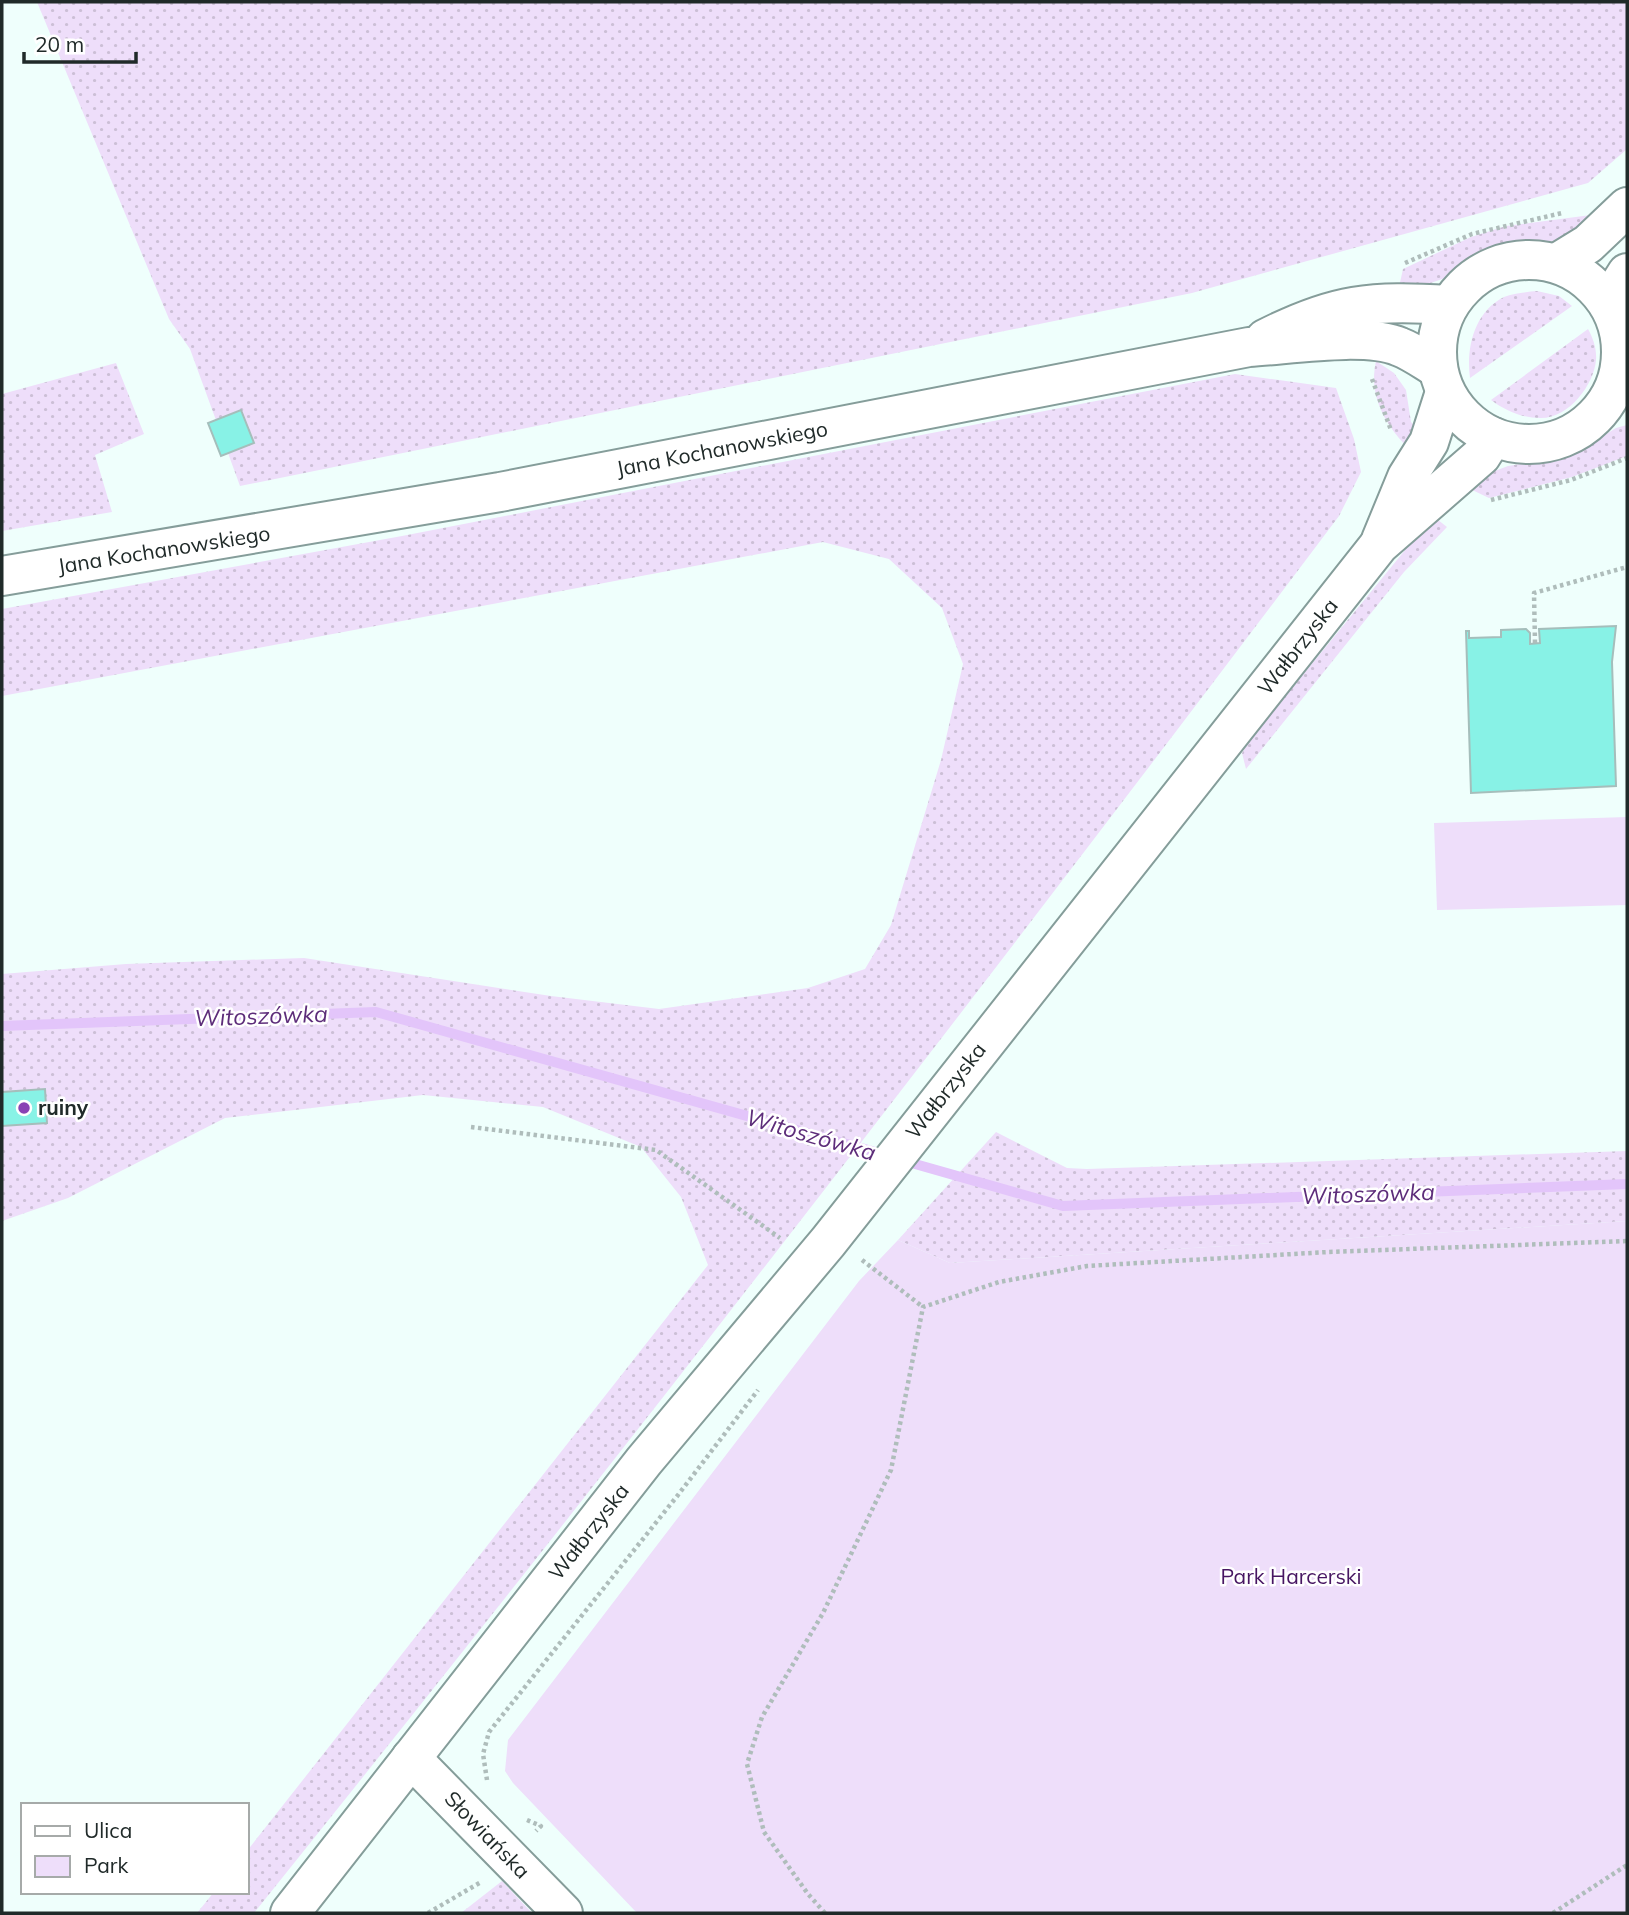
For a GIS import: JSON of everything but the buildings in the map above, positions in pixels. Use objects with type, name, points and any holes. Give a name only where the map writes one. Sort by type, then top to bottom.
[{"type":"main road","points":[[1557,263],[1588,244],[1627,206]]},
{"type":"main road","points":[[1379,545],[1407,477],[1429,442],[1441,380],[1436,346],[1449,305],[1461,288],[1495,265],[1516,260],[1557,263],[1577,272],[1594,286],[1618,288],[1624,345],[1612,393],[1613,413],[1573,434],[1541,444],[1525,445],[1493,438],[1465,419],[1441,380]]},
{"type":"main road","points":[[1249,347],[1305,319],[1339,308],[1390,302],[1449,305]]},
{"type":"main road","name":"Jana Kochanowskiego","points":[[2,576],[500,492],[1249,347],[1380,342],[1398,346],[1441,380]]},
{"type":"main road","name":"Wałbrzyska","points":[[290,1913],[644,1461],[820,1252],[1379,545],[1480,456],[1493,438]]},
{"type":"main road","name":"Słowiańska","points":[[411,1758],[563,1913]]},
{"type":"path","points":[[1489,501],[1572,480],[1627,458]]},
{"type":"path","points":[[1535,643],[1534,593],[1627,567]]},
{"type":"path","points":[[471,1127],[656,1150],[820,1252],[858,1257],[923,1307]]},
{"type":"path","points":[[923,1307],[999,1282],[1087,1266],[1328,1252],[1627,1241]]},
{"type":"path","points":[[825,1913],[808,1894],[764,1832],[747,1764],[762,1717],[822,1613],[891,1470],[923,1307]]},
{"type":"path","points":[[488,1784],[483,1754],[489,1732],[678,1495],[760,1387]]},
{"type":"path","points":[[428,1913],[492,1874],[541,1826],[520,1817]]},
{"type":"path","points":[[1553,1913],[1627,1865]]},
{"type":"green space","points":[[37,2],[1627,2],[1627,149],[1588,183],[1192,293],[240,486],[190,349],[169,319]]},
{"type":"green space","points":[[1591,215],[1596,221],[1560,240],[1503,247],[1465,264],[1445,278],[1425,285],[1399,287],[1403,269],[1471,237],[1506,226]]},
{"type":"green space","points":[[1537,291],[1559,296],[1572,306],[1470,378],[1471,343],[1485,312],[1504,297]]},
{"type":"green space","points":[[1588,329],[1596,352],[1594,370],[1585,390],[1569,407],[1550,417],[1533,418],[1514,413],[1491,400]]},
{"type":"green space","points":[[1376,361],[1394,373],[1406,390],[1411,422],[1429,442],[1419,458],[1399,438],[1383,415],[1375,389]]},
{"type":"green space","points":[[116,363],[144,434],[95,455],[112,512],[2,531],[2,394]]},
{"type":"green space","points":[[1235,374],[1336,388],[1354,439],[1361,472],[1339,516],[1072,868],[802,1219],[254,1913],[197,1913],[212,1894],[248,1894],[248,1850],[708,1265],[681,1197],[641,1147],[543,1107],[423,1095],[225,1118],[68,1198],[2,1221],[2,974],[126,964],[304,958],[551,996],[659,1009],[808,988],[865,969],[891,925],[941,760],[963,664],[942,608],[889,559],[823,542],[2,696],[2,609],[402,536]]},
{"type":"green space","points":[[1627,425],[1627,456],[1572,477],[1489,498],[1466,487],[1487,474],[1508,466],[1573,455],[1616,428]]},
{"type":"green space","points":[[1433,516],[1447,527],[1404,572],[1246,769],[1242,753],[1252,737]]},
{"type":"green space","points":[[1627,817],[1627,905],[1437,910],[1434,823]]},
{"type":"green space","points":[[996,1132],[1067,1168],[1087,1169],[1627,1151],[1627,1221],[950,1263],[898,1240]]},
{"type":"green space","name":"Park Harcerski","points":[[1627,1221],[1627,1913],[637,1913],[513,1783],[505,1771],[508,1740],[859,1281],[898,1240],[950,1263]]},
{"type":"green space","points":[[502,1881],[532,1913],[461,1913]]},
{"type":"waterway","name":"Witoszówka","points":[[2,1026],[376,1012],[886,1155]]},
{"type":"waterway","name":"Witoszówka","points":[[901,1160],[1063,1206],[1627,1184]]},
{"type":"place","name":"ruiny","points":[[24,1108]]}]
